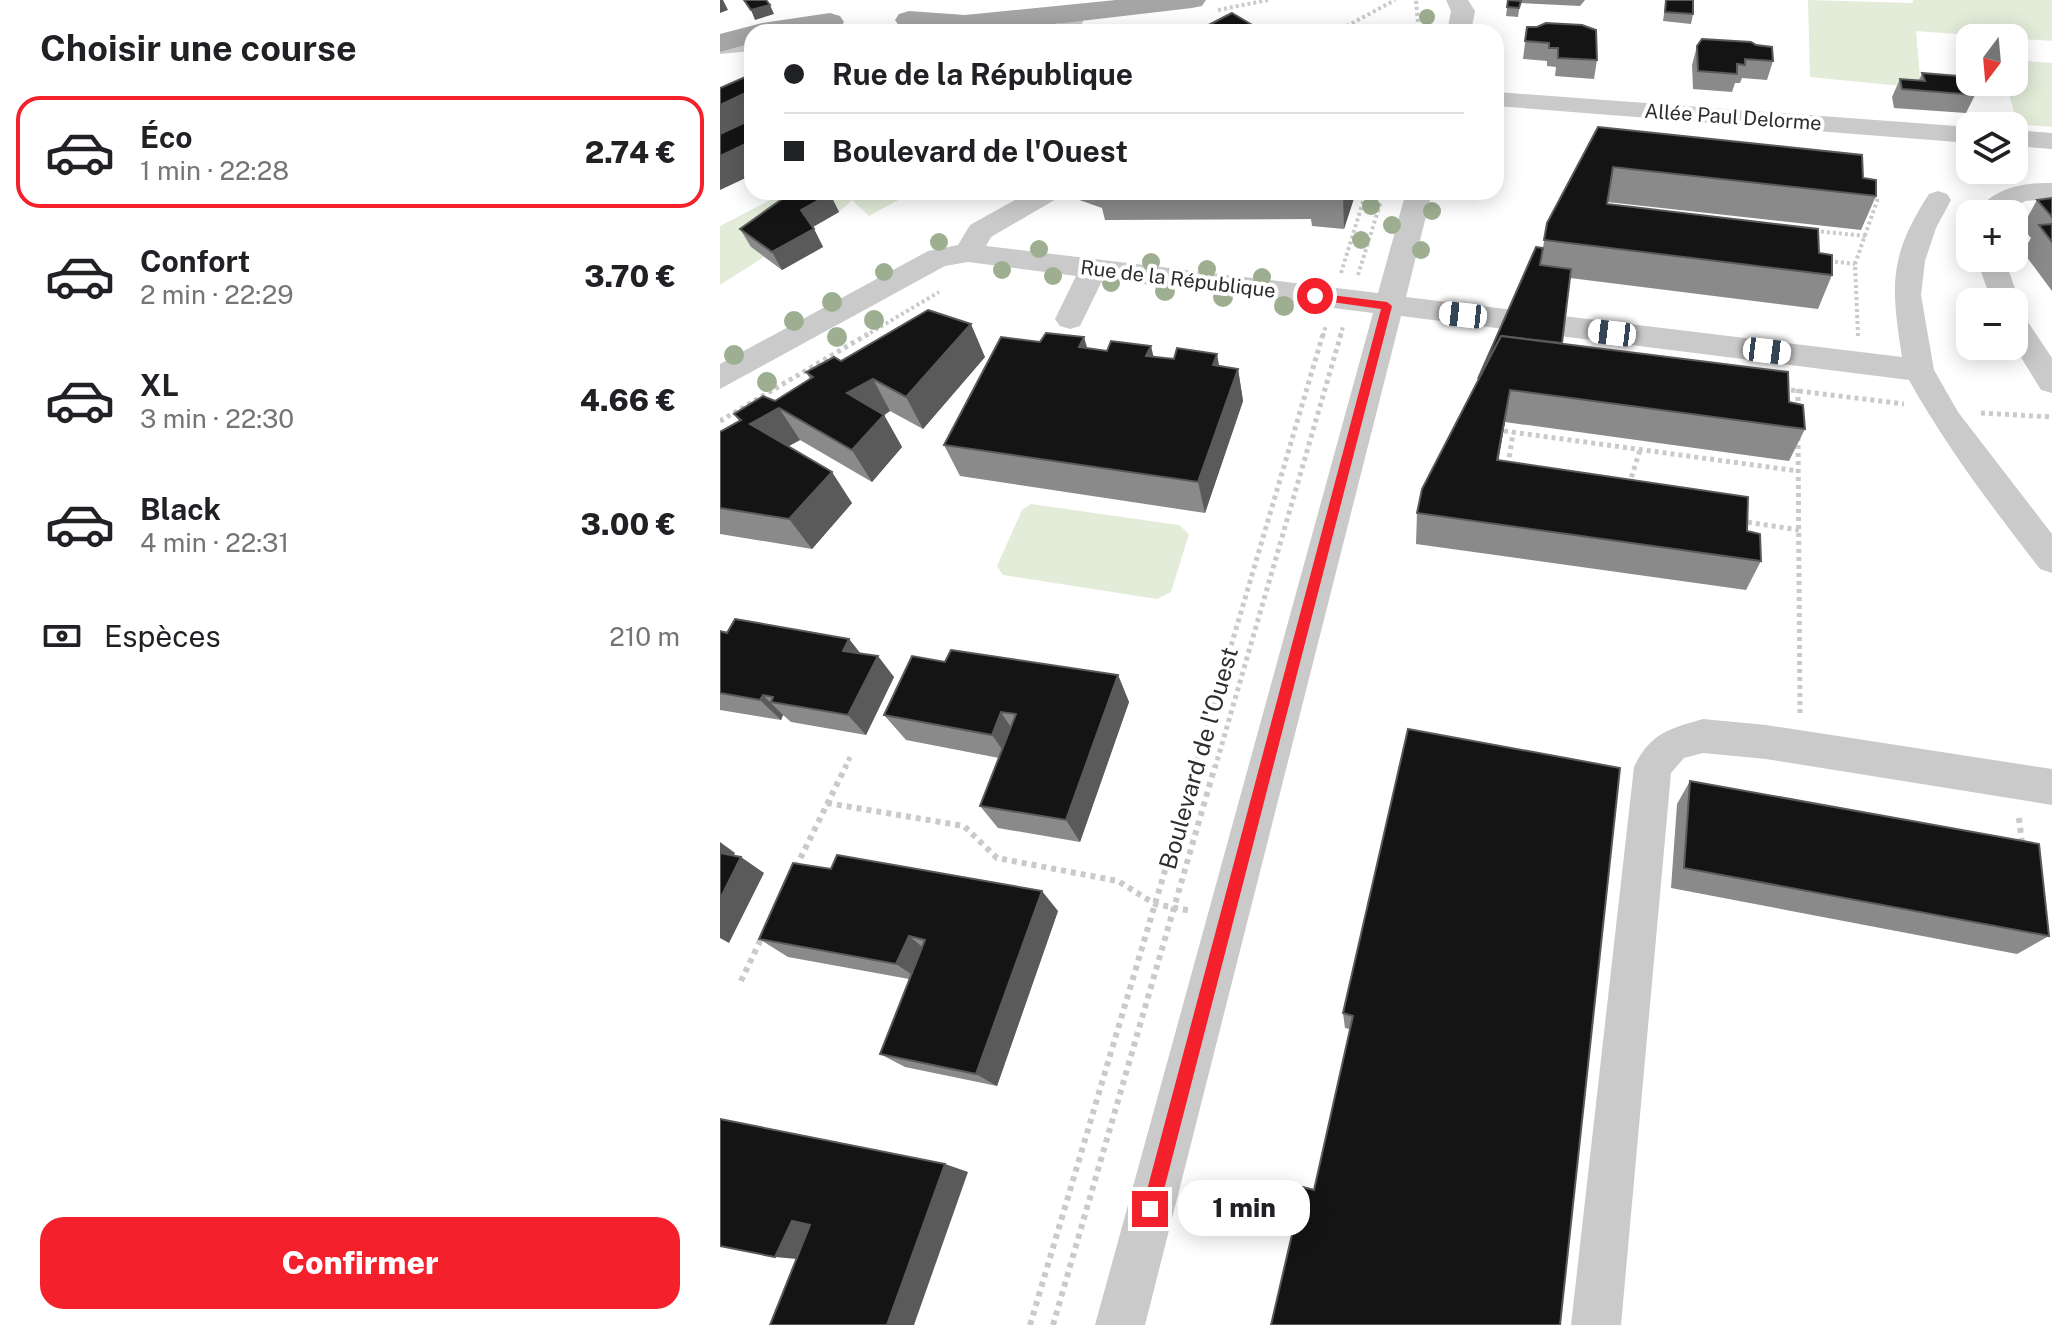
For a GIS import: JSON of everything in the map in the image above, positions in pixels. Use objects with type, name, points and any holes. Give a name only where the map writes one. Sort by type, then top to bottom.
[{"type":"main road","points":[[901,17],[965,24],[1070,23],[1192,0]]},
{"type":"main road","points":[[808,24],[837,19]]},
{"type":"main road","points":[[720,45],[744,37]]},
{"type":"street","points":[[1457,0],[1463,11],[1461,24]]},
{"type":"street","points":[[720,45],[744,44]]},
{"type":"street","name":"Allée Paul Delorme","points":[[1504,100],[1956,134]]},
{"type":"street","points":[[2028,139],[2052,141]]},
{"type":"street","points":[[2006,200],[2013,196],[2052,191]]},
{"type":"street","points":[[968,253],[980,231],[1035,200]]},
{"type":"street","points":[[1120,1325],[1417,200]]},
{"type":"street","points":[[1938,200],[1922,228],[1911,261],[1907,295],[1919,370],[1941,409],[1998,491],[2052,559]]},
{"type":"street","name":"Rue de la République","points":[[720,378],[938,258],[968,253],[1919,370]]},
{"type":"street","points":[[1070,319],[1094,268]]},
{"type":"street","points":[[2028,345],[2052,382]]},
{"type":"street","points":[[1596,1325],[1653,767],[1672,745],[1703,736],[2052,787]]},
{"type":"path","points":[[1351,24],[1395,0]]},
{"type":"path","points":[[1416,0],[1417,24]]},
{"type":"path","points":[[1858,337],[1855,264],[1878,198],[1866,191]]},
{"type":"path","name":"Boulevard de l'Ouest","points":[[1030,1325],[1155,904],[1342,300],[1364,200]]},
{"type":"path","points":[[1053,1325],[1174,907],[1342,300],[1381,200]]},
{"type":"path","points":[[1802,229],[1866,236]]},
{"type":"path","points":[[720,421],[936,296],[968,253]]},
{"type":"path","points":[[1815,259],[1855,264]]},
{"type":"path","points":[[1798,355],[1800,748]]},
{"type":"path","points":[[1783,389],[1941,409],[2030,418],[2052,417]]},
{"type":"path","points":[[1504,431],[1798,471]]},
{"type":"path","points":[[1506,475],[1513,433]]},
{"type":"path","points":[[1627,491],[1640,450]]},
{"type":"path","points":[[1725,519],[1799,530]]},
{"type":"path","points":[[791,878],[850,757]]},
{"type":"path","points":[[827,803],[964,826],[997,858],[1118,881],[1155,904],[1227,918]]},
{"type":"path","points":[[741,981],[765,931]]},
{"type":"green space","points":[[1808,0],[1913,3],[1913,0],[2052,0],[2052,41],[2028,39],[2028,24],[1956,24],[1956,34],[1916,31],[1921,88],[1810,77]]},
{"type":"green space","points":[[2028,61],[2052,63],[2052,127],[2028,125],[2028,112],[2014,112],[2010,96],[2028,96]]},
{"type":"green space","points":[[770,200],[816,200],[751,247],[764,257],[720,285],[720,226]]},
{"type":"green space","points":[[824,200],[852,200],[839,212]]},
{"type":"green space","points":[[852,200],[898,200],[869,216]]},
{"type":"green space","points":[[1031,504],[1179,525],[1189,534],[1171,592],[1157,599],[1003,575],[997,566],[1022,510]]},
{"type":"building","points":[[744,0],[766,0],[770,5],[751,10]]},
{"type":"building","points":[[1508,0],[1521,1],[1519,8],[1507,7]]},
{"type":"building","points":[[1666,0],[1693,0],[1693,14],[1665,12]]},
{"type":"building","points":[[1232,13],[1250,24],[1211,24]]},
{"type":"building","points":[[1546,23],[1582,25],[1596,30],[1597,60],[1558,58],[1558,48],[1549,48],[1549,43],[1525,41],[1527,27]]},
{"type":"building","points":[[1702,39],[1751,42],[1772,47],[1773,61],[1745,59],[1745,65],[1737,64],[1737,74],[1698,71],[1697,46]]},
{"type":"building","points":[[1922,73],[1956,76],[1956,93],[1902,89],[1900,79],[1925,81]]},
{"type":"building","points":[[744,78],[744,94],[720,105],[720,88]]},
{"type":"building","points":[[744,123],[744,145],[720,156],[720,134]]},
{"type":"building","points":[[1598,127],[1862,155],[1863,178],[1876,180],[1876,196],[1613,167],[1607,204],[1818,229],[1819,253],[1832,255],[1832,275],[1544,240],[1547,223]]},
{"type":"building","points":[[2052,198],[2052,217],[2037,200]]},
{"type":"building","points":[[781,200],[819,200],[801,210],[814,229],[772,252],[740,229]]},
{"type":"building","points":[[2052,224],[2052,242],[2039,225]]},
{"type":"building","points":[[1536,247],[1543,248],[1540,265],[1571,269],[1562,343],[1501,336],[1478,379]]},
{"type":"building","points":[[928,310],[971,324],[906,397],[873,379],[847,393],[884,415],[852,450],[779,408],[750,424],[832,472],[789,519],[720,508],[720,432],[741,420],[734,414],[763,396],[775,401],[813,377],[806,372],[834,357],[841,361]]},
{"type":"building","points":[[1046,333],[1084,337],[1079,347],[1107,351],[1111,341],[1151,346],[1146,356],[1174,359],[1177,348],[1217,354],[1213,365],[1238,369],[1198,482],[944,445],[1001,337],[1040,342]]},
{"type":"building","points":[[1501,336],[1788,372],[1789,402],[1803,405],[1805,429],[1510,390],[1497,460],[1748,497],[1747,531],[1760,534],[1761,561],[1417,513],[1422,489]]},
{"type":"building","points":[[735,619],[849,639],[843,651],[878,656],[848,715],[771,702],[773,697],[763,695],[760,700],[720,693],[720,631],[727,633]]},
{"type":"building","points":[[951,650],[1118,675],[1066,820],[980,806],[1016,714],[1001,712],[992,735],[884,715],[912,656],[945,662]]},
{"type":"building","points":[[1408,729],[1620,768],[1560,1325],[1271,1325],[1303,1187],[1314,1190],[1353,1016],[1343,1013]]},
{"type":"building","points":[[1690,781],[2039,844],[2049,936],[1684,868]]},
{"type":"building","points":[[720,853],[741,857],[720,899]]},
{"type":"building","points":[[837,855],[1042,891],[976,1074],[880,1054],[925,940],[909,936],[896,964],[759,939],[793,863],[831,869]]},
{"type":"building","points":[[720,1119],[945,1164],[887,1325],[770,1325],[810,1225],[792,1221],[775,1257],[720,1246]]},
{"type":"route","points":[[1150,1209],[1387,306],[1315,296]]}]
